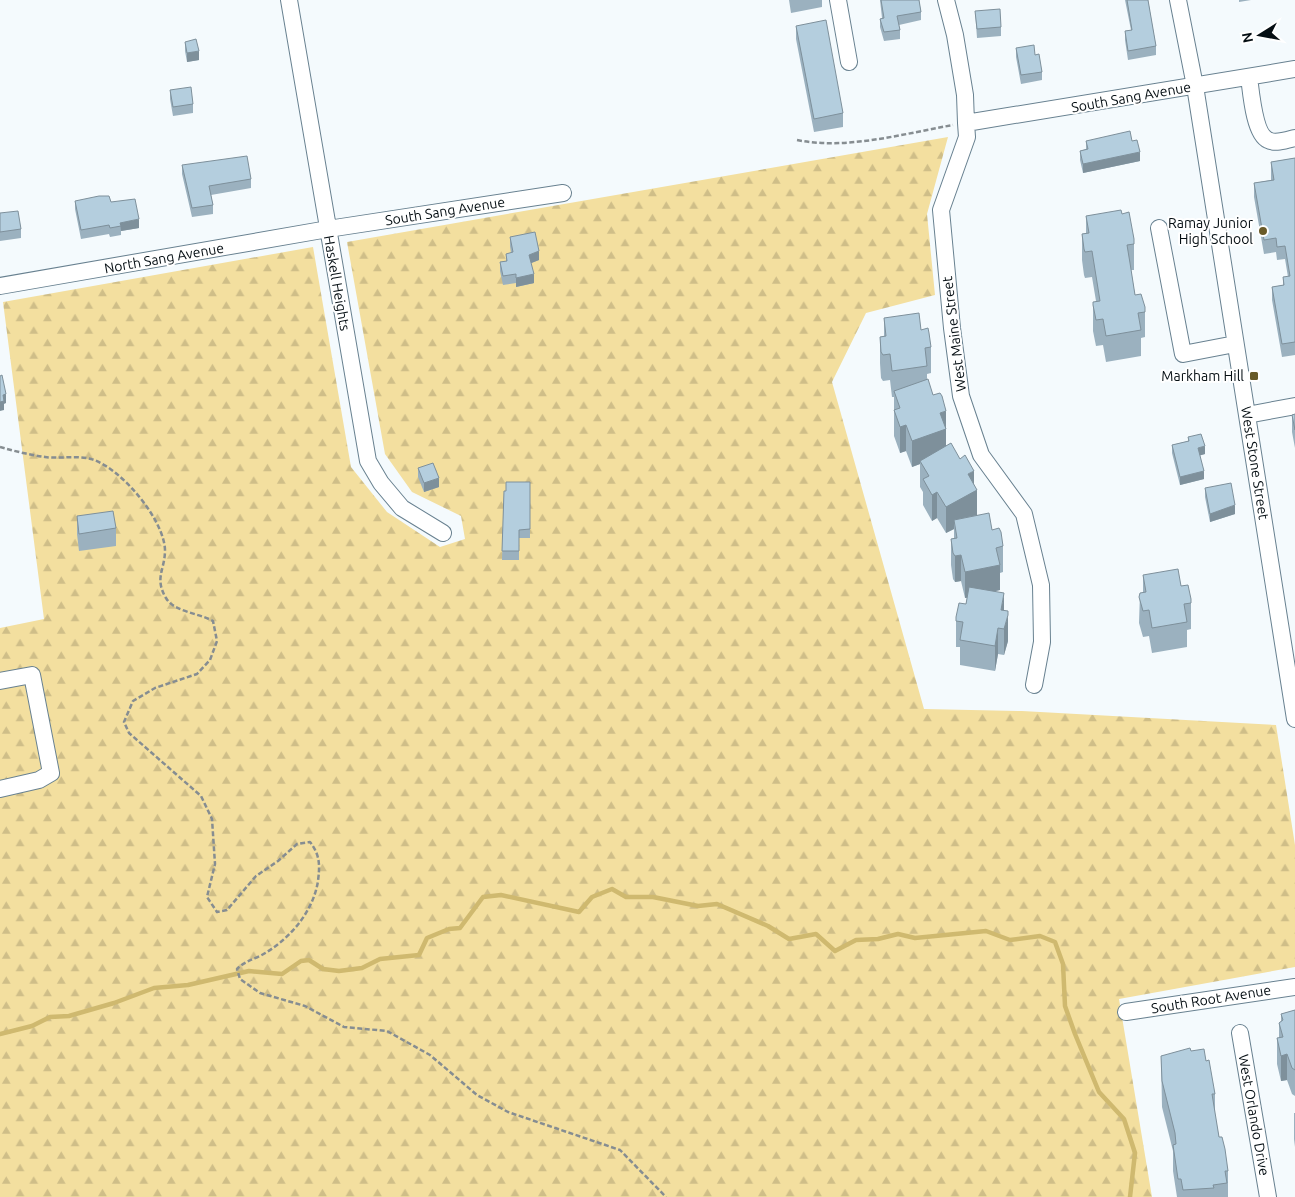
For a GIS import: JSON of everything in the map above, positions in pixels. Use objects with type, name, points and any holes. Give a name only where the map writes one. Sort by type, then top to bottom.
[{"type":"street","name":"Haskell Heights","points":[[289,0],[368,461],[381,483],[402,508],[444,533]]},
{"type":"street","points":[[838,0],[849,62]]},
{"type":"street","name":"West Maine Street","points":[[946,0],[955,35],[967,136],[941,210],[952,328],[961,396],[981,455],[1024,514],[1041,585],[1042,642],[1034,685]]},
{"type":"street","name":"West Stone Street","points":[[1178,0],[1195,86],[1295,719]]},
{"type":"street","name":"South Sang Avenue","points":[[966,123],[1295,69]]},
{"type":"street","points":[[1249,77],[1257,124],[1262,136],[1272,141],[1295,138]]},
{"type":"street","name":"South Sang Avenue","points":[[328,229],[563,193]]},
{"type":"street","points":[[1159,228],[1183,354],[1236,344]]},
{"type":"street","name":"North Sang Avenue","points":[[0,286],[328,229]]},
{"type":"street","points":[[1247,414],[1295,406]]},
{"type":"street","points":[[0,682],[32,675],[51,774],[39,780],[0,789]]},
{"type":"street","name":"South Root Avenue","points":[[1126,1012],[1295,987]]},
{"type":"street","name":"West Orlando Drive","points":[[1240,1033],[1268,1197]]},
{"type":"path","points":[[797,140],[818,144],[862,140],[966,123]]},
{"type":"path","points":[[0,447],[46,457],[90,458],[118,473],[142,502],[161,532],[165,550],[159,582],[167,600],[179,608],[213,621],[217,641],[210,660],[197,674],[155,688],[133,701],[124,722],[129,733],[201,796],[212,819],[215,864],[207,897],[217,912],[227,910],[256,876],[278,861],[296,844],[310,842],[319,853],[320,870],[317,888],[300,922],[262,955],[244,962],[237,968],[240,979],[260,993],[305,1006],[344,1027],[387,1031],[430,1055],[476,1095],[508,1112],[620,1150],[666,1197]]},
{"type":"green space","points":[[948,137],[927,214],[935,295],[866,313],[832,382],[924,709],[1022,711],[1276,725],[1295,845],[1295,967],[1119,999],[1152,1197],[0,1197],[0,628],[44,619],[3,302],[313,247],[351,467],[387,512],[440,547],[465,539],[461,516],[412,492],[385,454],[347,242]]},
{"type":"building","points":[[881,0],[919,0],[921,12],[897,16],[900,30],[884,32],[880,19],[884,18]]},
{"type":"building","points":[[1127,0],[1148,0],[1156,46],[1128,51],[1125,31],[1132,30]]},
{"type":"building","points":[[1000,9],[1001,27],[977,29],[975,11]]},
{"type":"building","points":[[826,20],[843,113],[814,119],[796,26]]},
{"type":"building","points":[[196,39],[199,51],[187,53],[185,42]]},
{"type":"building","points":[[1034,45],[1035,55],[1039,54],[1042,72],[1021,75],[1016,48]]},
{"type":"building","points":[[191,87],[193,104],[173,107],[170,90]]},
{"type":"building","points":[[1130,131],[1132,141],[1137,140],[1140,152],[1083,164],[1080,151],[1088,149],[1086,141]]},
{"type":"building","points":[[247,156],[251,179],[209,186],[213,205],[192,208],[182,165]]},
{"type":"building","points":[[1295,158],[1295,342],[1282,344],[1272,287],[1284,285],[1283,277],[1290,276],[1285,246],[1277,247],[1276,238],[1264,240],[1254,183],[1274,180],[1271,162]]},
{"type":"building","points":[[109,196],[111,202],[135,199],[139,219],[120,223],[121,226],[110,228],[109,225],[81,230],[75,201]]},
{"type":"building","points":[[1121,210],[1122,214],[1129,212],[1134,244],[1127,245],[1135,295],[1141,294],[1145,312],[1138,313],[1141,330],[1106,336],[1103,319],[1096,320],[1093,302],[1100,301],[1092,251],[1085,252],[1082,234],[1089,233],[1086,216]]},
{"type":"building","points":[[18,211],[21,229],[0,232],[0,213]]},
{"type":"building","points":[[535,232],[539,251],[529,255],[534,274],[516,278],[516,274],[503,276],[500,262],[507,261],[506,254],[513,252],[510,237]]},
{"type":"building","points":[[919,313],[921,330],[928,328],[929,333],[931,347],[925,348],[927,366],[892,371],[890,354],[883,355],[881,352],[880,337],[886,336],[884,318]]},
{"type":"building","points":[[2,375],[6,394],[3,395],[4,401],[0,402],[0,376]]},
{"type":"building","points":[[928,379],[933,395],[940,393],[942,396],[946,411],[940,413],[946,429],[912,441],[906,425],[900,427],[894,410],[900,408],[894,391]]},
{"type":"building","points":[[1295,414],[1295,430],[1292,415]]},
{"type":"building","points":[[1201,434],[1205,446],[1198,448],[1204,471],[1180,477],[1172,445],[1189,441],[1188,437]]},
{"type":"building","points":[[951,443],[960,459],[965,455],[974,471],[968,474],[977,490],[946,507],[937,492],[932,495],[923,479],[929,476],[920,461]]},
{"type":"building","points":[[433,463],[439,478],[424,483],[418,468]]},
{"type":"building","points":[[506,482],[530,482],[530,529],[519,530],[519,551],[502,551]]},
{"type":"building","points":[[1231,483],[1235,505],[1210,514],[1205,488]]},
{"type":"building","points":[[113,511],[116,528],[79,534],[77,516]]},
{"type":"building","points":[[989,513],[992,530],[999,528],[1001,532],[1003,546],[996,548],[1000,565],[965,572],[961,555],[955,556],[953,553],[951,539],[957,538],[954,520]]},
{"type":"building","points":[[1178,569],[1181,586],[1188,585],[1191,599],[1191,603],[1184,604],[1187,622],[1152,628],[1149,610],[1143,611],[1139,597],[1140,593],[1146,592],[1143,575]]},
{"type":"building","points":[[969,587],[1004,593],[1001,610],[1008,611],[1008,615],[1004,629],[998,628],[995,646],[960,640],[963,622],[956,621],[956,617],[959,603],[966,604]]},
{"type":"building","points":[[1295,1010],[1295,1070],[1292,1068],[1287,1054],[1281,1056],[1277,1038],[1283,1037],[1279,1023],[1283,1020],[1281,1014]]},
{"type":"building","points":[[1190,1048],[1191,1051],[1204,1049],[1206,1061],[1209,1060],[1215,1094],[1212,1094],[1219,1137],[1222,1137],[1228,1171],[1225,1171],[1227,1183],[1213,1185],[1214,1188],[1183,1190],[1181,1179],[1178,1179],[1173,1145],[1176,1144],[1175,1133],[1162,1081],[1161,1056]]},
{"type":"waterway","points":[[0,1034],[32,1026],[50,1017],[69,1016],[114,1003],[154,988],[188,985],[249,971],[282,974],[301,961],[309,960],[323,969],[339,971],[362,968],[380,959],[419,955],[427,938],[449,929],[460,928],[483,897],[501,895],[579,912],[592,897],[612,889],[626,897],[653,897],[698,906],[717,904],[768,926],[789,939],[816,934],[835,951],[856,940],[878,939],[898,934],[915,938],[986,931],[1010,940],[1040,936],[1055,942],[1063,964],[1065,1006],[1099,1092],[1124,1119],[1135,1153],[1130,1197]]},
{"type":"place","name":"Ramay Junior High School","points":[[1263,231]]},
{"type":"place","name":"Markham Hill","points":[[1254,376]]}]
